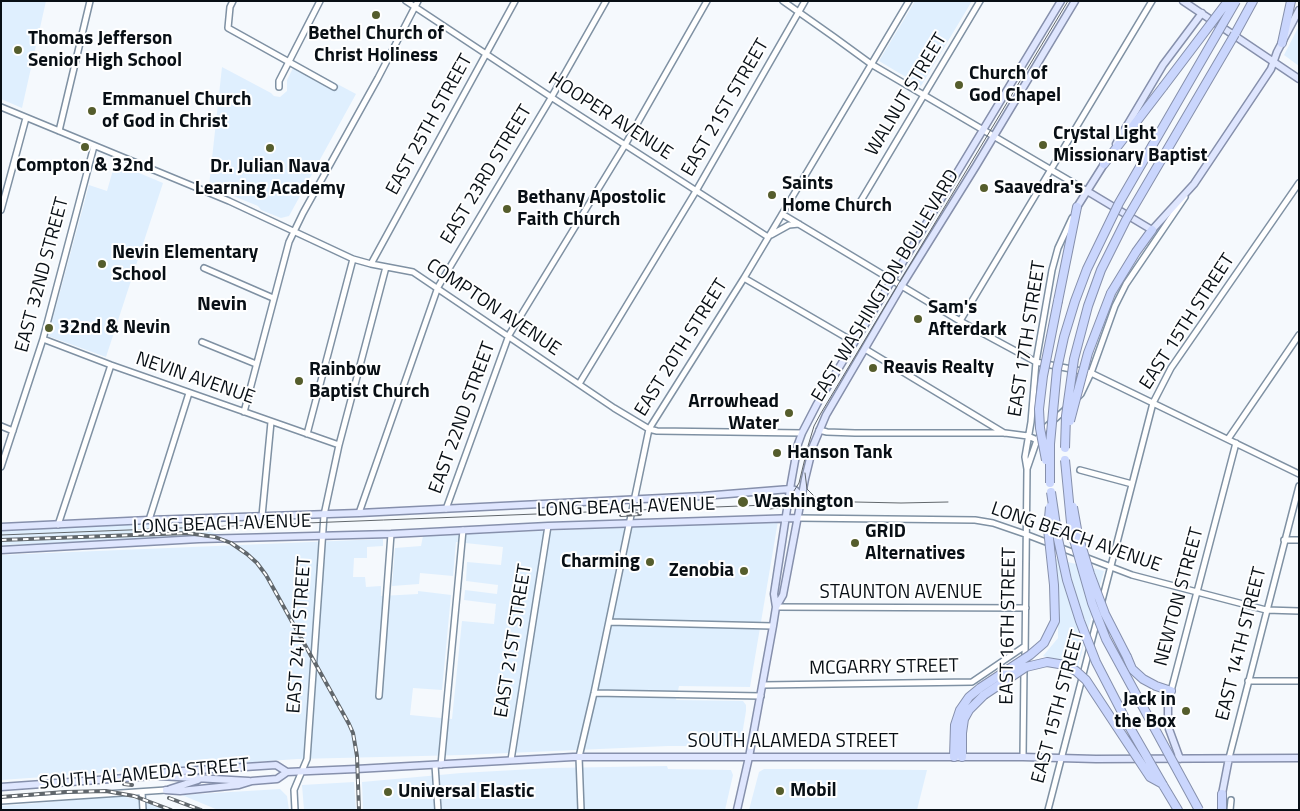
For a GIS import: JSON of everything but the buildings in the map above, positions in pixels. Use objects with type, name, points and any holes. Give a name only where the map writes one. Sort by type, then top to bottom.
[{"type":"highway","points":[[1104,164],[1228,1]]},
{"type":"highway","points":[[1050,483],[1050,444],[1058,369],[1072,310],[1087,269],[1119,203],[1236,1]]},
{"type":"highway","points":[[1199,810],[1106,639],[1092,602],[1072,533],[1065,460],[1066,416],[1074,359],[1088,306],[1101,270],[1126,220],[1254,1]]},
{"type":"highway","points":[[1282,43],[1291,1]]},
{"type":"highway","points":[[1077,207],[1043,376],[1039,409],[1040,428],[1058,539],[1067,580],[1096,662],[1129,726],[1178,810]]},
{"type":"highway","points":[[1065,448],[1073,407],[1088,352],[1112,293],[1136,252],[1152,230]]},
{"type":"highway","points":[[1065,460],[1078,535],[1105,614],[1132,669],[1143,679],[1171,691]]},
{"type":"highway","points":[[962,757],[964,719],[969,710],[982,691],[1044,643],[1055,621],[1054,585],[1048,529],[1051,492]]},
{"type":"highway","points":[[954,757],[955,725],[960,710],[969,697],[1026,667],[1047,662],[1065,665],[1076,671],[1086,680],[1150,777],[1163,784]]},
{"type":"highway","points":[[1222,794],[1222,810]]},
{"type":"main road","name":"EAST WASHINGTON BOULEVARD","points":[[737,810],[761,696],[776,607],[774,594],[786,518],[787,490],[802,433],[854,342],[1060,1]]},
{"type":"main road","name":"EAST WASHINGTON BOULEVARD","points":[[776,607],[783,595],[804,479],[813,446],[826,415],[1075,1]]},
{"type":"main road","points":[[1183,1],[1299,79]]},
{"type":"main road","name":"EAST 16TH STREET","points":[[1152,230],[1194,184],[1271,69],[1299,10]]},
{"type":"main road","name":"EAST 17TH STREET","points":[[1077,207],[1163,65],[1202,13]]},
{"type":"main road","points":[[1086,191],[1152,230]]},
{"type":"main road","points":[[787,490],[795,490],[798,494],[800,506]]},
{"type":"main road","name":"LONG BEACH AVENUE","points":[[1,527],[149,520],[324,515],[787,490]]},
{"type":"main road","name":"LONG BEACH AVENUE","points":[[1,550],[199,539],[390,534],[629,522],[797,518]]},
{"type":"main road","name":"NEWTON STREET","points":[[1171,691],[1168,707],[1169,728],[1180,759]]},
{"type":"main road","name":"SOUTH ALAMEDA STREET","points":[[166,790],[228,787],[252,781],[277,779],[287,772],[579,757],[1299,758]]},
{"type":"main road","name":"EAST 14TH STREET","points":[[1222,794],[1229,758]]},
{"type":"main road","name":"SOUTH ALAMEDA STREET","points":[[1,788],[153,776],[168,772],[276,765],[287,772]]},
{"type":"main road","points":[[166,790],[241,767]]},
{"type":"main road","points":[[153,776],[252,781]]},
{"type":"street","points":[[59,131],[90,1]]},
{"type":"street","points":[[233,1],[230,7],[228,28],[334,86]]},
{"type":"street","points":[[279,87],[279,81],[320,1]]},
{"type":"street","name":"HOOPER AVENUE","points":[[406,1],[551,98],[768,237]]},
{"type":"street","points":[[244,412],[289,242],[418,1]]},
{"type":"street","name":"EAST 25TH STREET","points":[[371,264],[515,1]]},
{"type":"street","name":"EAST 23RD STREET","points":[[358,513],[438,287],[551,98],[606,1]]},
{"type":"street","name":"EAST 22ND STREET","points":[[446,509],[509,336],[625,145],[707,1]]},
{"type":"street","points":[[783,1],[871,64],[1086,191]]},
{"type":"street","name":"EAST 21ST STREET","points":[[579,384],[696,191],[805,1]]},
{"type":"street","name":"EAST 20TH STREET","points":[[581,810],[579,757],[609,622],[648,429],[744,278],[909,1]]},
{"type":"street","name":"WALNUT STREET","points":[[860,204],[980,1]]},
{"type":"street","points":[[960,321],[1152,1]]},
{"type":"street","name":"COMPTON AVENUE","points":[[1,107],[228,202],[353,258],[371,264],[413,272],[648,429],[657,431],[802,433]]},
{"type":"street","points":[[1,210],[26,118]]},
{"type":"street","name":"EAST 32ND STREET","points":[[1,468],[43,339],[94,146]]},
{"type":"street","name":"EAST 15TH STREET","points":[[1048,810],[1153,403],[1171,368],[1299,183]]},
{"type":"street","name":"EAST 16TH STREET","points":[[1023,757],[1027,469],[1037,440],[1045,428],[1081,394],[1091,373],[1117,302],[1126,284],[1194,184]]},
{"type":"street","name":"EAST 17TH STREET","points":[[1027,469],[1026,457],[1036,362],[1052,270],[1058,248],[1077,207]]},
{"type":"street","points":[[782,214],[960,321],[1036,362],[1091,373],[1299,474]]},
{"type":"street","points":[[768,237],[789,225],[801,225]]},
{"type":"street","points":[[307,434],[353,258]]},
{"type":"street","name":"EAST 24TH STREET","points":[[302,771],[307,759],[324,515],[339,445],[386,267]]},
{"type":"street","points":[[204,268],[273,298]]},
{"type":"street","points":[[744,278],[854,342]]},
{"type":"street","points":[[1228,439],[1299,335]]},
{"type":"street","name":"NEVIN AVENUE","points":[[43,339],[189,393],[339,445]]},
{"type":"street","points":[[202,342],[256,364]]},
{"type":"street","points":[[865,349],[1005,434]]},
{"type":"street","points":[[58,525],[111,365]]},
{"type":"street","points":[[149,520],[189,393]]},
{"type":"street","points":[[262,516],[271,422]]},
{"type":"street","points":[[1,426],[13,431]]},
{"type":"street","points":[[819,430],[855,433],[1005,434],[1028,436],[1037,440]]},
{"type":"street","name":"NEWTON STREET","points":[[1171,691],[1236,443]]},
{"type":"street","points":[[1080,470],[1132,484]]},
{"type":"street","name":"EAST 14TH STREET","points":[[1229,758],[1299,486]]},
{"type":"street","name":"LONG BEACH AVENUE","points":[[797,518],[976,520],[993,523],[1111,568],[1197,593],[1266,610],[1299,611]]},
{"type":"street","name":"EAST 21ST STREET","points":[[511,760],[548,526]]},
{"type":"street","points":[[438,810],[438,765],[463,530]]},
{"type":"street","points":[[379,696],[390,534]]},
{"type":"street","points":[[1284,540],[1299,540]]},
{"type":"street","name":"STAUNTON AVENUE","points":[[776,607],[1026,608]]},
{"type":"street","points":[[609,622],[773,626]]},
{"type":"street","name":"MCGARRY STREET","points":[[763,685],[972,682],[1025,646]]},
{"type":"street","points":[[1248,681],[1299,682]]},
{"type":"street","points":[[594,693],[761,696]]},
{"type":"street","points":[[295,810],[294,790],[302,771]]},
{"type":"street","name":"SOUTH ALAMEDA STREET","points":[[1,801],[166,790]]},
{"type":"street","points":[[142,792],[143,810]]},
{"type":"street","name":"EAST 14TH STREET","points":[[1217,810],[1222,794]]},
{"type":"street","points":[[1230,810],[1231,800]]},
{"type":"shaded area","name":"Thomas Jefferson Senior High School","points":[[1,1],[46,1],[22,108],[1,99]]},
{"type":"shaded area","points":[[915,1],[972,1],[921,86],[879,61]]},
{"type":"shaded area","points":[[1299,26],[1299,66],[1284,55]]},
{"type":"shaded area","name":"Dr. Julian Nava Learning Academy","points":[[296,62],[356,94],[289,216],[281,218],[261,210],[258,206],[209,186],[222,67],[274,96],[280,97],[287,91],[287,80]]},
{"type":"shaded area","name":"Nevin Elementary School","points":[[115,163],[163,183],[106,357],[48,336],[89,185],[107,191]]},
{"type":"shaded area","points":[[778,521],[750,687],[679,686],[676,700],[743,701],[746,705],[746,711],[741,741],[737,746],[668,746],[463,755],[297,759],[1,780],[1,555],[383,539],[383,546],[367,547],[367,558],[354,558],[353,577],[365,577],[366,587],[381,586],[381,596],[418,594],[418,591],[451,595],[442,690],[413,688],[410,715],[452,719],[462,621],[494,624],[496,604],[464,600],[465,590],[497,594],[498,585],[466,581],[467,562],[501,565],[503,547],[456,542],[453,576],[420,573],[419,584],[392,586],[395,548],[421,546],[423,536]]},
{"type":"shaded area","points":[[157,523],[182,525],[225,536],[1,545],[1,530]]},
{"type":"shaded area","points":[[1056,559],[1104,571],[1078,666],[1043,656],[1058,638]]},
{"type":"shaded area","points":[[667,766],[668,769],[731,770],[733,775],[725,810],[363,810],[362,782],[461,773],[551,768]]},
{"type":"shaded area","points":[[764,769],[927,770],[917,810],[749,810],[759,772]]},
{"type":"shaded area","points":[[354,782],[356,810],[304,810],[302,785]]},
{"type":"shaded area","points":[[280,789],[287,796],[289,810],[218,810],[182,795]]},
{"type":"shaded area","points":[[122,796],[152,803],[168,810],[1,810],[1,806]]},
{"type":"tram line","points":[[1,535],[766,505],[782,501],[792,494],[799,483],[814,426],[821,413],[1068,1]]},
{"type":"tram line","points":[[805,473],[807,489],[815,497],[822,500]]},
{"type":"tram line","points":[[770,509],[810,501],[948,502]]},
{"type":"railway","points":[[621,515],[640,514]]},
{"type":"railway","points":[[1,540],[188,533],[215,537],[231,543],[247,554],[266,575],[353,733],[357,756],[359,810]]},
{"type":"railway","points":[[124,784],[132,785]]},
{"type":"railway","points":[[1,797],[106,791],[134,796],[171,810]]},
{"type":"railway","points":[[169,798],[201,810]]},
{"type":"place","name":"Bethel Church of Christ Holiness","points":[[376,15]]},
{"type":"place","name":"Thomas Jefferson Senior High School","points":[[18,50]]},
{"type":"place","name":"Church of God Chapel","points":[[959,85]]},
{"type":"place","name":"Emmanuel Church of God in Christ","points":[[92,111]]},
{"type":"place","name":"Crystal Light Missionary Baptist","points":[[1043,145]]},
{"type":"place","name":"Compton & 32nd","points":[[85,147]]},
{"type":"place","name":"Dr. Julian Nava Learning Academy","points":[[270,148]]},
{"type":"place","name":"Saavedra's","points":[[984,188]]},
{"type":"place","name":"Saints Home Church","points":[[772,195]]},
{"type":"place","name":"Bethany Apostolic Faith Church","points":[[507,209]]},
{"type":"place","name":"Nevin Elementary School","points":[[102,264]]},
{"type":"place","name":"Sam's Afterdark","points":[[918,319]]},
{"type":"place","name":"32nd & Nevin","points":[[49,328]]},
{"type":"place","name":"Reavis Realty","points":[[873,368]]},
{"type":"place","name":"Rainbow Baptist Church","points":[[299,381]]},
{"type":"place","name":"Arrowhead Water","points":[[789,413]]},
{"type":"place","name":"Hanson Tank","points":[[777,453]]},
{"type":"place","name":"Washington","points":[[743,502]]},
{"type":"place","name":"GRID Alternatives","points":[[855,543]]},
{"type":"place","name":"Charming","points":[[650,562]]},
{"type":"place","name":"Zenobia","points":[[744,571]]},
{"type":"place","name":"Jack in the Box","points":[[1186,711]]},
{"type":"place","name":"Mobil","points":[[780,791]]},
{"type":"place","name":"Universal Elastic","points":[[388,792]]},
{"type":"district","name":"Nevin","points":[[222,305]]}]
